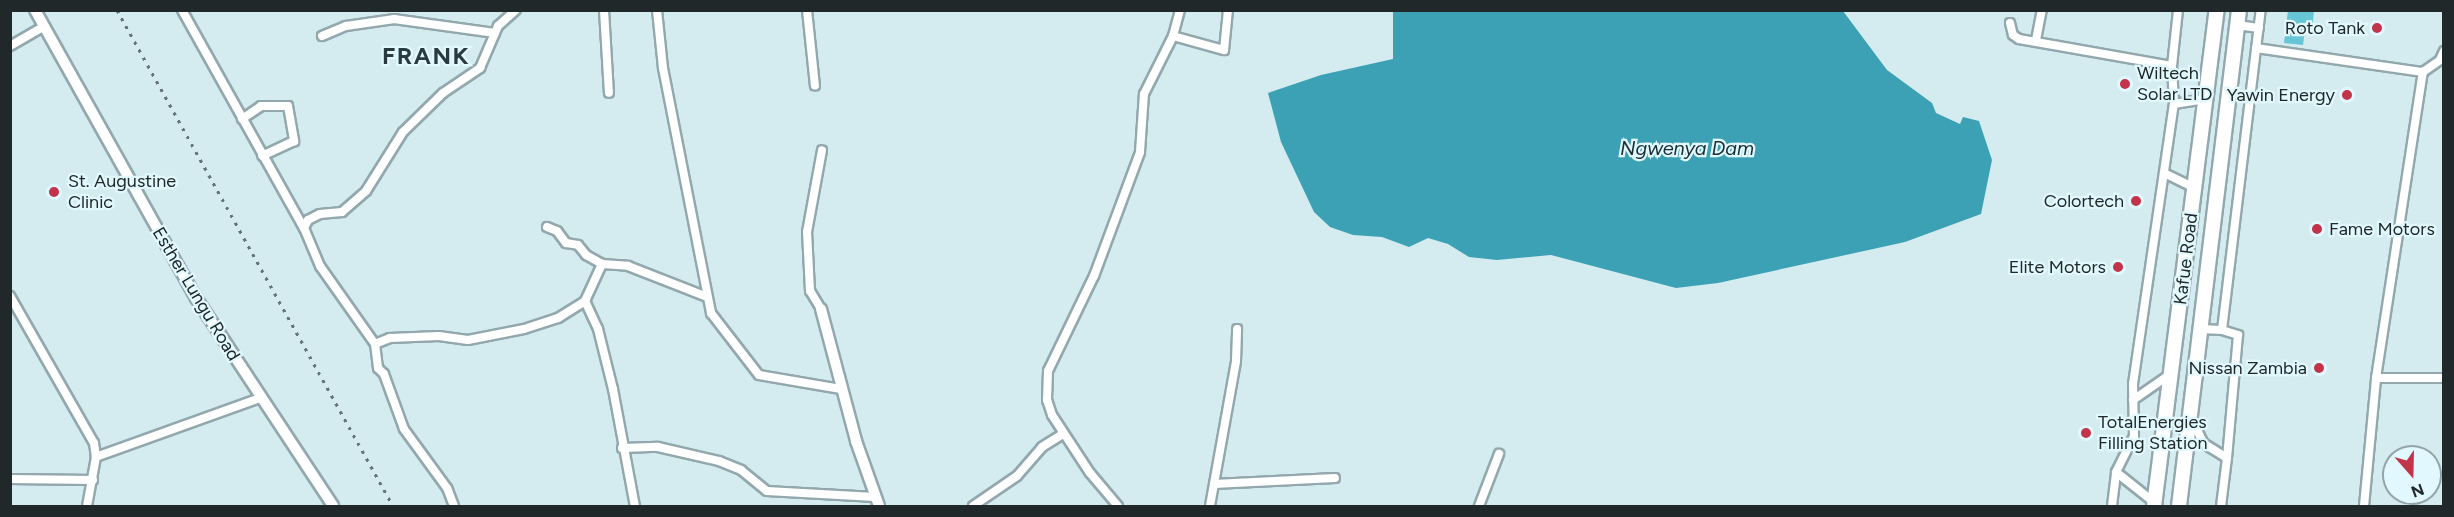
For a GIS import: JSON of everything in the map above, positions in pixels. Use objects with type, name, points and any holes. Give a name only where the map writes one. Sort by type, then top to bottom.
[{"type":"main road","name":"Kafue Road","points":[[2155,505],[2217,10]]},
{"type":"main road","name":"Kafue Road","points":[[2179,507],[2240,10]]},
{"type":"street","name":"Esther Lungu Road","points":[[35,10],[196,298],[333,507]]},
{"type":"street","points":[[182,10],[304,228],[320,266],[375,344],[378,368],[384,375],[404,429],[447,488],[454,507]]},
{"type":"street","points":[[304,228],[308,220],[320,214],[342,212],[366,191],[403,132],[443,93],[480,68],[495,33],[516,10]]},
{"type":"street","points":[[604,10],[609,93]]},
{"type":"street","points":[[657,10],[663,68],[705,296],[711,314],[759,375],[841,388]]},
{"type":"street","points":[[807,10],[815,87]]},
{"type":"street","points":[[1118,507],[1064,434],[1047,400],[1048,371],[1111,231],[1140,152],[1144,94],[1173,36],[1180,10]]},
{"type":"street","points":[[1173,36],[1224,50],[1228,10]]},
{"type":"street","points":[[2036,40],[2042,10]]},
{"type":"street","points":[[2112,507],[2116,472],[2134,436],[2133,400],[2174,104],[2172,66],[2178,10]]},
{"type":"street","points":[[2222,330],[2261,10]]},
{"type":"street","points":[[322,36],[346,26],[394,20],[495,33]]},
{"type":"street","points":[[2010,23],[2013,34],[2019,39],[2036,40],[2172,66]]},
{"type":"street","points":[[2237,25],[2259,28]]},
{"type":"street","points":[[10,46],[44,26]]},
{"type":"street","points":[[2256,48],[2423,72],[2440,60],[2444,51]]},
{"type":"street","points":[[2364,507],[2376,378],[2423,72]]},
{"type":"street","points":[[2174,104],[2206,99]]},
{"type":"street","points":[[242,119],[261,106],[288,106],[294,141],[262,156]]},
{"type":"street","points":[[622,448],[658,447],[719,461],[741,470],[767,491],[877,502],[841,388],[821,309],[810,291],[807,232],[822,150]]},
{"type":"street","points":[[2164,173],[2195,188]]},
{"type":"street","points":[[548,227],[557,231],[566,243],[578,245],[586,255],[602,264],[628,266],[705,296]]},
{"type":"street","points":[[375,344],[390,338],[439,336],[468,340],[515,331],[558,318],[585,301],[602,264]]},
{"type":"street","points":[[10,296],[14,309],[84,422],[96,457],[87,507]]},
{"type":"street","points":[[585,301],[598,329],[613,389],[634,507]]},
{"type":"street","points":[[2201,329],[2222,330],[2238,335],[2221,507]]},
{"type":"street","points":[[1210,507],[1236,360],[1237,330]]},
{"type":"street","points":[[2133,400],[2172,372]]},
{"type":"street","points":[[2376,378],[2444,378]]},
{"type":"street","points":[[96,457],[260,398]]},
{"type":"street","points":[[2190,413],[2203,443],[2227,458]]},
{"type":"street","points":[[973,507],[1017,476],[1042,447],[1064,434]]},
{"type":"street","points":[[1479,507],[1499,454]]},
{"type":"street","points":[[2116,472],[2155,505]]},
{"type":"street","points":[[1214,484],[1335,478]]},
{"type":"street","points":[[10,479],[93,480]]},
{"type":"shaded area","points":[[2288,10],[2314,11],[2312,30],[2305,30],[2303,45],[2284,43]]},
{"type":"water","name":"Ngwenya Dam","points":[[1393,11],[1843,11],[1887,70],[1932,103],[1936,113],[1960,124],[1963,117],[1979,121],[1992,160],[1981,214],[1905,242],[1718,283],[1676,288],[1551,255],[1497,260],[1469,257],[1448,244],[1428,238],[1409,247],[1382,237],[1353,235],[1330,227],[1314,212],[1281,142],[1268,93],[1321,75],[1393,59]]},
{"type":"railway","points":[[117,10],[393,506]]},
{"type":"place","name":"Roto Tank","points":[[2377,28]]},
{"type":"place","name":"Wiltech Solar LTD","points":[[2125,84]]},
{"type":"place","name":"Yawin Energy","points":[[2347,95]]},
{"type":"place","name":"St. Augustine Clinic","points":[[54,192]]},
{"type":"place","name":"Colortech","points":[[2136,201]]},
{"type":"place","name":"Fame Motors","points":[[2317,229]]},
{"type":"place","name":"Elite Motors","points":[[2118,267]]},
{"type":"place","name":"Nissan Zambia","points":[[2319,368]]},
{"type":"place","name":"TotalEnergies Filling Station","points":[[2086,433]]},
{"type":"district","name":"FRANK","points":[[426,56]]}]
